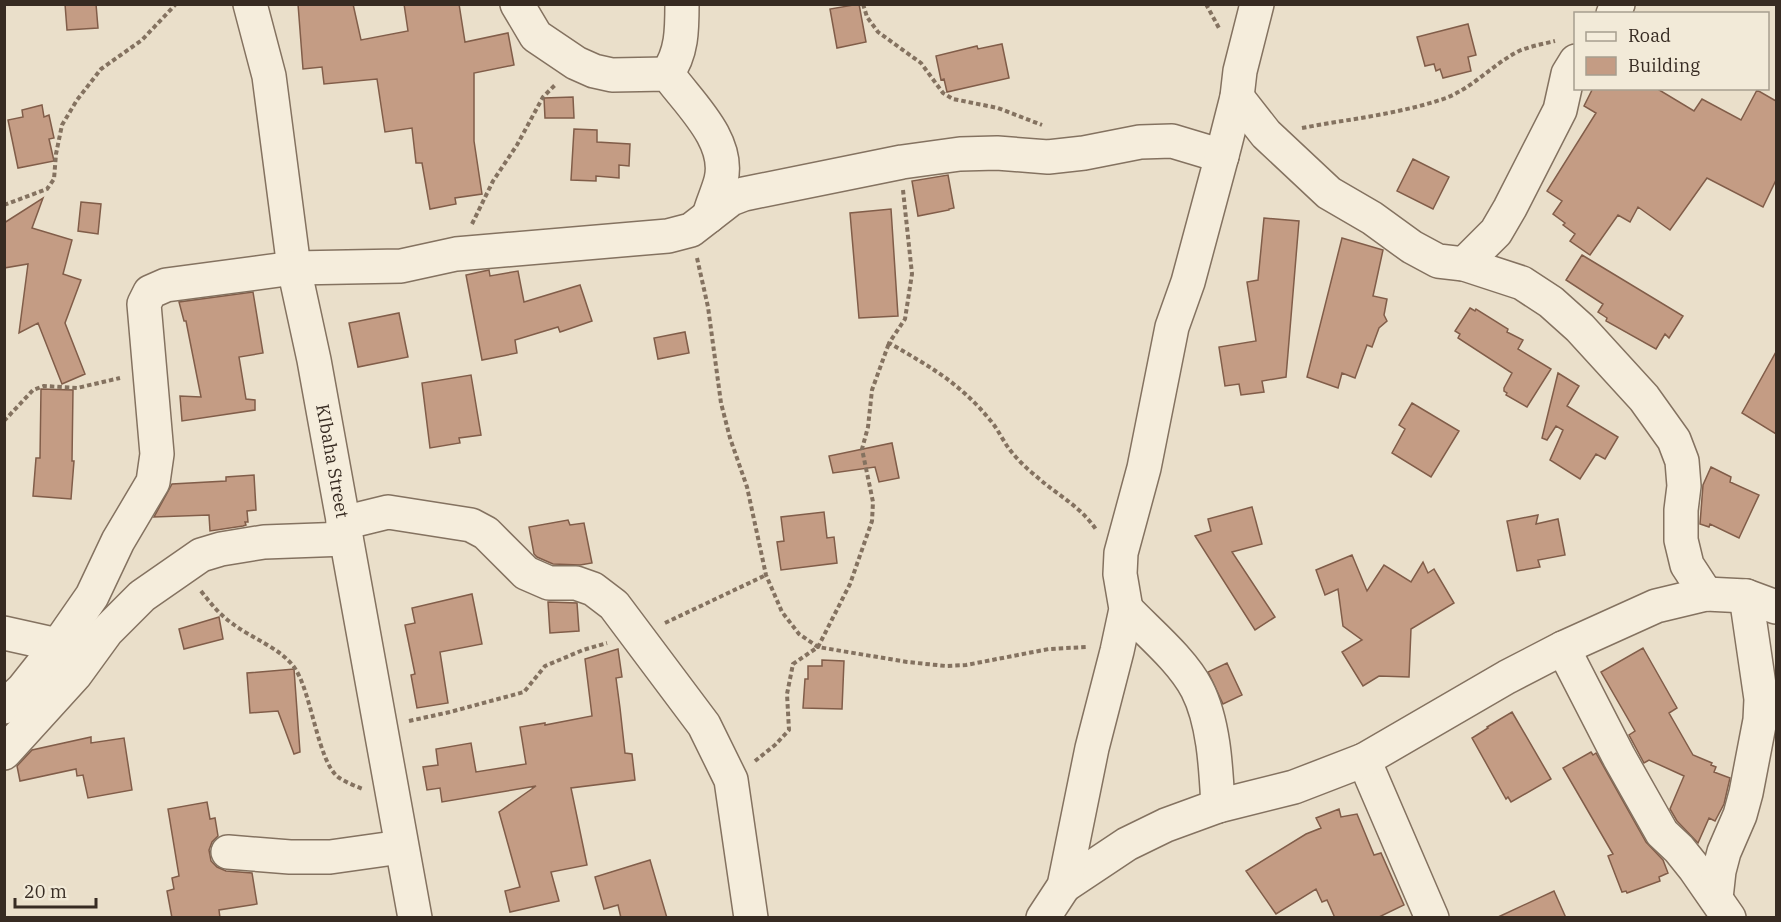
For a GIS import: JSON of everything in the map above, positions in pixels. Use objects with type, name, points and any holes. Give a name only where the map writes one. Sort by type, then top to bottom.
[{"type":"street","name":"KIbaha Street","points":[[250,4],[269,76],[294,268],[314,360],[415,918]]},
{"type":"street","points":[[517,4],[536,36],[576,63],[594,71],[612,75],[667,74]]},
{"type":"street","points":[[667,74],[678,54],[682,27],[682,4]]},
{"type":"street","points":[[1043,918],[1064,886],[1092,747],[1118,651],[1126,609],[1120,574],[1121,553],[1144,468],[1172,327],[1188,282],[1222,156],[1257,4]]},
{"type":"street","points":[[1464,264],[1496,232],[1560,111],[1568,74],[1570,50]]},
{"type":"street","points":[[667,74],[720,148],[723,164],[722,180],[700,223]]},
{"type":"street","points":[[1237,97],[1266,134],[1329,193],[1372,218],[1412,247],[1438,261],[1464,264],[1522,283],[1551,302],[1580,328],[1644,398],[1674,440],[1682,461],[1681,540],[1687,565],[1706,594]]},
{"type":"street","points":[[4,707],[23,689],[58,645],[92,596],[118,541],[153,482],[157,454],[144,304],[150,292],[166,285],[294,268],[400,266],[456,254],[668,236],[700,223],[732,199],[744,194],[896,163],[960,154],[1062,156],[1140,142],[1172,141],[1222,156]]},
{"type":"street","points":[[1510,208],[1509,244],[1514,267],[1522,283]]},
{"type":"street","points":[[4,753],[75,675],[108,631],[142,596],[201,555],[221,549],[345,531],[388,513],[471,525],[486,533],[526,573],[549,583],[576,583],[593,589],[614,605],[704,725],[731,780],[751,918]]},
{"type":"street","points":[[1064,886],[1127,844],[1166,825],[1218,806],[1294,787],[1364,760],[1488,688],[1563,648],[1656,606],[1706,594],[1746,596],[1776,607]]},
{"type":"street","points":[[1723,908],[1719,871],[1746,793],[1760,720],[1761,699],[1746,596]]},
{"type":"street","points":[[1126,609],[1185,671],[1197,688],[1206,716],[1215,759],[1218,806]]},
{"type":"street","points":[[4,633],[58,645]]},
{"type":"street","points":[[1563,648],[1648,811],[1662,833],[1679,849],[1723,908]]},
{"type":"street","points":[[1364,760],[1432,918]]},
{"type":"street","points":[[228,852],[320,857],[401,848]]},
{"type":"path","points":[[4,205],[47,189],[54,179],[62,125],[77,100],[101,69],[142,40],[176,4]]},
{"type":"path","points":[[863,4],[867,17],[878,32],[921,63],[944,93],[953,99],[998,108],[1038,122],[1045,127]]},
{"type":"path","points":[[1266,134],[1413,108],[1447,97],[1471,86],[1517,52],[1535,45],[1570,50]]},
{"type":"path","points":[[456,254],[493,181],[517,145],[543,97],[576,63]]},
{"type":"path","points":[[731,780],[776,745],[789,730],[787,694],[793,664],[818,647],[850,584],[872,521],[873,502],[862,449],[868,427],[872,390],[889,343],[905,318],[912,274],[904,198],[896,163]]},
{"type":"path","points":[[700,223],[721,404],[747,487],[766,575],[782,612],[799,634],[818,647],[946,666],[966,666],[1082,646],[1118,651]]},
{"type":"path","points":[[889,343],[935,369],[956,384],[990,419],[1010,450],[1036,477],[1086,516],[1120,574]]},
{"type":"path","points":[[4,421],[33,390],[44,386],[77,388],[150,372]]},
{"type":"path","points":[[183,567],[220,613],[290,661],[300,677],[314,717],[322,751],[336,776],[362,789],[392,797]]},
{"type":"path","points":[[379,727],[450,712],[524,692],[545,666],[583,650],[637,635],[766,575]]},
{"type":"building","points":[[65,4],[96,4],[98,28],[67,30]]},
{"type":"building","points":[[298,4],[353,4],[361,40],[408,31],[404,4],[459,4],[465,42],[508,33],[514,65],[474,73],[474,141],[482,194],[455,198],[456,204],[430,209],[422,163],[416,163],[412,128],[385,132],[377,79],[324,84],[322,67],[303,69]]},
{"type":"building","points":[[859,4],[866,42],[837,48],[830,9]]},
{"type":"building","points":[[1468,24],[1476,55],[1468,57],[1471,71],[1443,78],[1440,69],[1436,71],[1434,64],[1425,66],[1417,37]]},
{"type":"building","points":[[1002,44],[1009,78],[947,92],[944,79],[941,80],[936,56],[977,46],[978,49]]},
{"type":"building","points":[[1592,90],[1659,90],[1694,111],[1702,99],[1741,120],[1757,90],[1776,101],[1776,180],[1763,207],[1707,178],[1670,230],[1638,207],[1630,222],[1618,215],[1590,255],[1570,241],[1575,234],[1553,214],[1562,201],[1547,191],[1596,113],[1584,106]]},
{"type":"building","points":[[573,97],[574,118],[545,118],[544,98]]},
{"type":"building","points":[[42,105],[44,117],[49,115],[54,138],[49,139],[54,161],[18,168],[8,120],[23,117],[22,110]]},
{"type":"building","points":[[574,129],[597,130],[597,142],[630,144],[629,166],[619,165],[619,178],[596,176],[596,181],[571,180]]},
{"type":"building","points":[[1413,159],[1449,177],[1433,209],[1397,191]]},
{"type":"building","points":[[948,175],[954,208],[918,216],[912,181]]},
{"type":"building","points":[[43,198],[32,228],[72,240],[63,274],[81,280],[65,323],[85,374],[62,384],[38,323],[19,333],[28,264],[4,268],[4,223]]},
{"type":"building","points":[[81,202],[101,204],[98,234],[78,231]]},
{"type":"building","points":[[891,209],[898,316],[859,318],[850,213]]},
{"type":"building","points":[[1264,218],[1299,221],[1286,377],[1262,381],[1264,392],[1241,395],[1239,384],[1225,386],[1219,347],[1256,341],[1247,282],[1258,280]]},
{"type":"building","points":[[1342,238],[1383,250],[1373,296],[1387,299],[1384,315],[1387,321],[1379,328],[1372,347],[1367,345],[1355,378],[1342,373],[1338,388],[1307,377]]},
{"type":"building","points":[[1582,255],[1683,316],[1669,338],[1665,334],[1656,349],[1606,321],[1607,318],[1598,312],[1603,304],[1566,280]]},
{"type":"building","points":[[489,270],[490,276],[518,271],[524,302],[580,285],[592,321],[560,332],[558,327],[515,340],[517,353],[482,360],[466,275]]},
{"type":"building","points":[[253,292],[263,353],[239,357],[246,399],[255,400],[255,410],[182,421],[180,396],[201,397],[186,321],[184,321],[179,302]]},
{"type":"building","points":[[1470,308],[1475,311],[1476,309],[1508,329],[1507,332],[1523,340],[1518,349],[1551,369],[1527,407],[1506,395],[1504,391],[1512,373],[1458,338],[1460,334],[1455,331]]},
{"type":"building","points":[[399,313],[408,357],[358,367],[349,323]]},
{"type":"building","points":[[685,332],[689,353],[658,359],[654,338]]},
{"type":"building","points":[[1776,352],[1776,434],[1742,413]]},
{"type":"building","points":[[1558,373],[1579,386],[1567,406],[1618,437],[1605,459],[1596,454],[1580,479],[1550,460],[1563,430],[1556,426],[1547,440],[1542,438]]},
{"type":"building","points":[[471,375],[481,435],[459,438],[460,443],[430,448],[422,383]]},
{"type":"building","points":[[41,389],[73,390],[72,461],[74,461],[71,499],[33,496],[36,458],[40,458]]},
{"type":"building","points":[[1412,403],[1459,431],[1431,477],[1392,453],[1405,429],[1399,425]]},
{"type":"building","points":[[892,443],[899,478],[879,482],[875,467],[833,473],[829,456]]},
{"type":"building","points":[[1711,467],[1731,477],[1730,482],[1759,495],[1739,538],[1710,524],[1709,527],[1700,524],[1703,485]]},
{"type":"building","points":[[254,475],[256,510],[247,511],[246,525],[210,531],[209,515],[154,517],[172,484],[226,481],[226,477]]},
{"type":"building","points":[[1252,507],[1262,544],[1232,552],[1275,617],[1255,630],[1195,536],[1211,531],[1208,519]]},
{"type":"building","points":[[824,512],[827,538],[834,537],[837,563],[781,570],[777,542],[784,541],[781,517]]},
{"type":"building","points":[[1538,515],[1536,524],[1558,519],[1565,555],[1538,560],[1540,567],[1517,571],[1507,521]]},
{"type":"building","points":[[568,520],[570,525],[584,523],[592,563],[553,564],[534,554],[529,527]]},
{"type":"building","points":[[1352,555],[1367,591],[1384,565],[1411,582],[1423,562],[1428,573],[1434,569],[1454,603],[1411,629],[1409,677],[1379,676],[1363,686],[1342,652],[1362,640],[1343,626],[1338,589],[1325,595],[1316,570]]},
{"type":"building","points":[[472,594],[482,644],[440,652],[448,703],[417,708],[411,675],[415,674],[405,625],[415,623],[412,608]]},
{"type":"building","points":[[548,602],[577,603],[579,631],[550,633]]},
{"type":"building","points":[[219,617],[223,639],[184,649],[179,629]]},
{"type":"building","points":[[1643,648],[1677,708],[1669,713],[1693,755],[1712,763],[1711,765],[1716,767],[1714,772],[1730,778],[1724,804],[1715,821],[1709,818],[1698,843],[1677,821],[1670,809],[1684,776],[1649,760],[1644,763],[1629,735],[1635,731],[1601,672]]},
{"type":"building","points":[[618,649],[622,677],[616,678],[625,753],[632,754],[635,780],[571,788],[587,865],[551,872],[559,901],[510,912],[505,891],[520,887],[499,812],[536,786],[442,802],[440,788],[427,790],[423,767],[438,765],[436,749],[471,743],[476,772],[526,764],[520,727],[592,716],[585,659]]},
{"type":"building","points":[[822,660],[844,661],[842,709],[803,708],[808,666],[822,666]]},
{"type":"building","points":[[1227,663],[1242,695],[1223,704],[1208,672]]},
{"type":"building","points":[[294,669],[300,752],[294,754],[278,711],[250,713],[247,673]]},
{"type":"building","points":[[1512,712],[1551,779],[1511,802],[1508,797],[1506,799],[1472,738]]},
{"type":"building","points":[[91,737],[91,743],[124,738],[132,790],[88,798],[83,775],[77,776],[76,769],[20,781],[17,766],[32,750]]},
{"type":"building","points":[[1591,752],[1593,755],[1596,753],[1646,842],[1663,860],[1668,873],[1659,877],[1660,881],[1627,893],[1622,892],[1608,856],[1613,854],[1563,768]]},
{"type":"building","points":[[207,802],[210,819],[215,818],[218,836],[212,842],[209,850],[211,861],[226,871],[252,873],[257,904],[219,910],[220,918],[172,918],[167,891],[174,889],[172,878],[179,876],[168,809]]},
{"type":"building","points":[[1339,809],[1341,817],[1357,814],[1374,855],[1381,853],[1404,905],[1377,918],[1335,918],[1327,900],[1322,902],[1316,889],[1276,914],[1246,871],[1306,834],[1321,828],[1316,818]]},
{"type":"building","points":[[650,860],[667,918],[621,918],[618,905],[604,909],[595,877]]},
{"type":"building","points":[[1554,891],[1566,918],[1496,918]]}]
